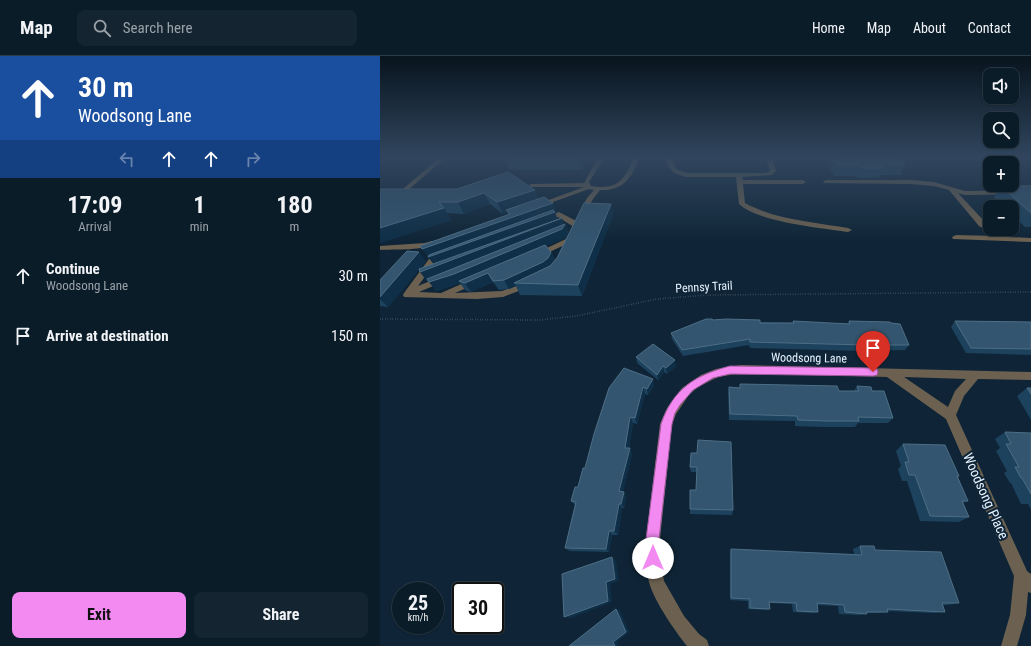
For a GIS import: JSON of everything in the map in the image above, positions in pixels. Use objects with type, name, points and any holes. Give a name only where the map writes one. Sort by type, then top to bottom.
[{"type":"street","points":[[398,196],[410,186]]},
{"type":"street","points":[[562,186],[588,186],[598,189],[615,186]]},
{"type":"street","points":[[532,208],[588,186]]},
{"type":"street","points":[[740,186],[742,204],[750,210],[766,215],[848,230]]},
{"type":"street","points":[[939,186],[965,193],[1031,192]]},
{"type":"street","points":[[533,256],[569,231],[590,198],[598,189]]},
{"type":"street","points":[[951,189],[982,224],[1006,239]]},
{"type":"street","points":[[538,221],[559,214],[569,231]]},
{"type":"street","points":[[956,237],[1031,240]]},
{"type":"street","points":[[380,248],[425,245],[438,242]]},
{"type":"street","points":[[409,293],[432,261],[454,253]]},
{"type":"street","points":[[422,275],[437,269]]},
{"type":"street","points":[[409,293],[453,275]]},
{"type":"street","points":[[440,296],[483,278]]},
{"type":"street","points":[[409,293],[407,295],[440,296],[503,294],[513,292],[538,280]]},
{"type":"street","name":"Woodsong Lane","points":[[701,646],[693,640],[678,622],[657,583],[653,558],[653,539],[664,434],[670,412],[676,402],[690,387],[711,375],[741,369],[1031,376]]},
{"type":"street","points":[[888,372],[950,415],[960,394],[976,374]]},
{"type":"street","name":"Woodsong Place","points":[[950,415],[1027,581]]},
{"type":"street","points":[[1009,646],[1027,581]]},
{"type":"path","name":"Pennsy Trail","points":[[380,320],[540,320],[576,316],[657,299],[707,295],[1031,292]]},
{"type":"building","points":[[467,186],[528,186],[535,190],[497,202],[484,193],[458,202],[439,202],[444,208],[380,228],[380,189],[457,189]]},
{"type":"building","points":[[1019,186],[1031,186],[1031,213],[1019,202],[1019,200],[1017,200],[1008,192],[1019,192]]},
{"type":"building","points":[[544,197],[553,203],[422,249],[420,246],[510,214],[506,210]]},
{"type":"building","points":[[584,203],[611,204],[578,285],[514,283],[550,266],[557,258]]},
{"type":"building","points":[[553,210],[555,212],[428,257],[429,255]]},
{"type":"building","points":[[562,218],[420,272],[419,269]]},
{"type":"building","points":[[565,224],[562,229],[454,274],[429,282],[427,279]]},
{"type":"building","points":[[545,245],[551,252],[548,258],[543,262],[504,280],[493,281],[488,273],[465,283],[459,281]]},
{"type":"building","points":[[407,251],[419,252],[380,297],[380,280]]},
{"type":"building","points":[[706,319],[760,320],[760,323],[794,323],[793,321],[850,324],[849,321],[890,322],[900,324],[909,345],[750,342],[750,339],[682,350],[671,333]]},
{"type":"building","points":[[955,321],[1031,322],[1031,349],[971,348]]},
{"type":"building","points":[[653,344],[675,360],[666,368],[663,366],[657,375],[636,357]]},
{"type":"building","points":[[624,368],[653,379],[647,389],[643,387],[635,418],[630,417],[625,448],[630,448],[619,491],[624,492],[621,504],[619,504],[614,531],[609,531],[606,549],[565,548],[576,502],[571,501],[575,487],[578,487],[583,468],[585,468],[609,388]]},
{"type":"building","points":[[740,384],[837,386],[839,391],[859,391],[857,386],[871,387],[872,391],[884,391],[893,418],[858,417],[859,421],[826,421],[798,420],[797,416],[730,414],[729,387],[740,388]]},
{"type":"building","points":[[1027,388],[1031,388],[1031,394]]},
{"type":"building","points":[[1005,432],[1031,433],[1031,494],[1015,467],[1019,467],[1006,444],[1011,444]]},
{"type":"building","points":[[698,440],[731,442],[733,510],[690,509],[690,490],[696,490],[697,467],[690,467],[691,453],[697,453]]},
{"type":"building","points":[[903,444],[945,445],[968,501],[962,501],[969,517],[930,516],[915,475],[909,475],[905,462],[909,462]]},
{"type":"building","points":[[860,546],[874,546],[875,550],[941,552],[959,603],[942,603],[945,612],[887,609],[888,612],[866,612],[867,614],[845,612],[844,605],[817,603],[818,612],[797,611],[796,603],[769,602],[770,609],[750,608],[750,599],[731,598],[731,549],[862,555]]},
{"type":"building","points":[[612,557],[615,579],[606,582],[608,601],[564,617],[562,574]]},
{"type":"building","points":[[616,609],[626,632],[613,642],[615,646],[569,646]]},
{"type":"route","points":[[653,558],[653,539],[666,424],[670,412],[676,402],[690,387],[698,381],[711,375],[741,369],[873,372]]}]
